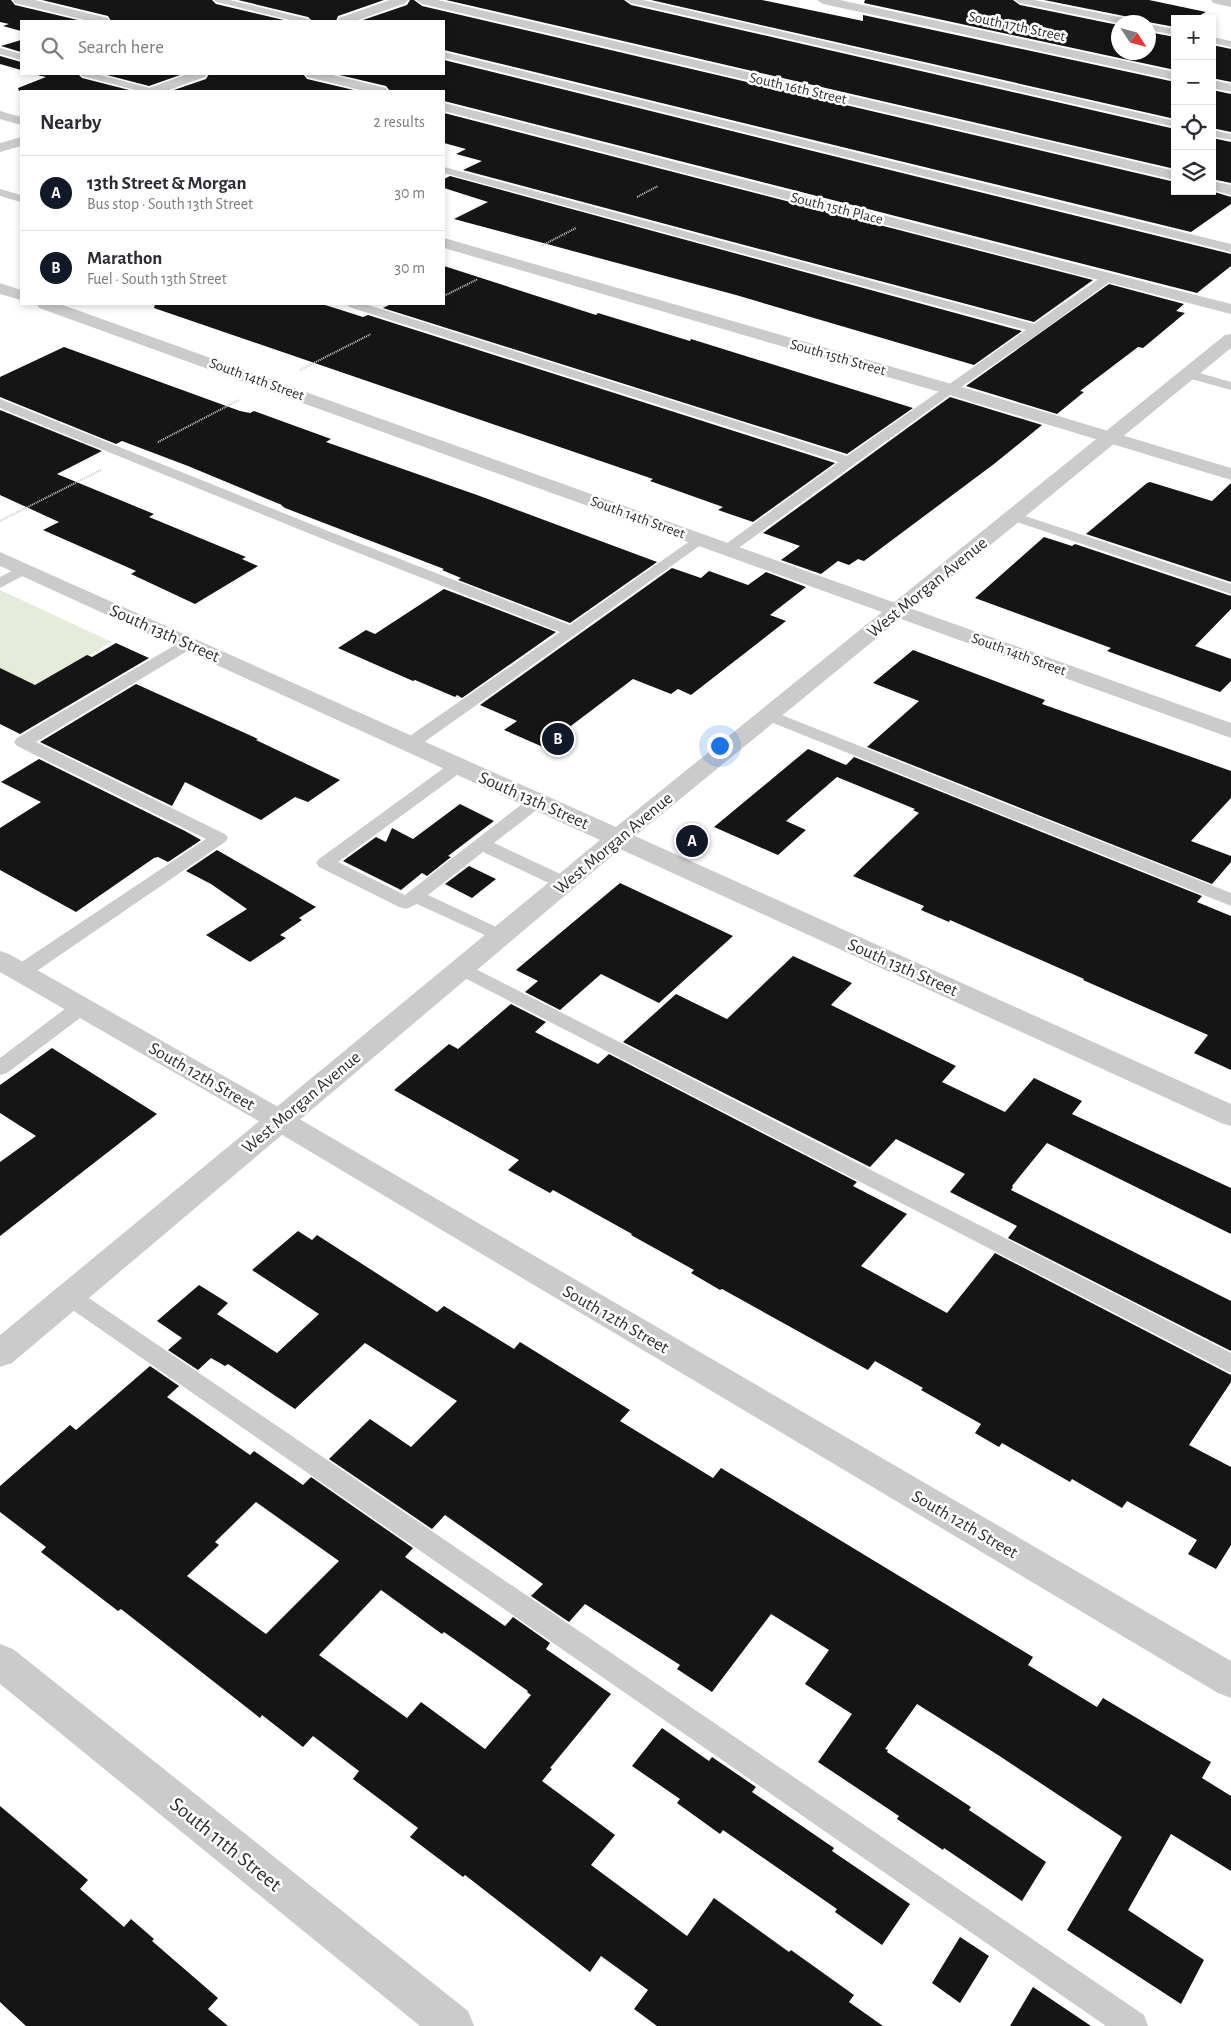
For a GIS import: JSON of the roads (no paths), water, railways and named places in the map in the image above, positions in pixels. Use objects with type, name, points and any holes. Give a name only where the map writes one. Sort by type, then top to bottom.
[{"type":"street","points":[[19,0],[99,20]]},
{"type":"street","points":[[347,20],[402,0]]},
{"type":"street","name":"South 16th Street","points":[[422,0],[1171,175]]},
{"type":"street","name":"South 17th Street","points":[[823,0],[1171,75]]},
{"type":"street","points":[[1217,0],[1231,3]]},
{"type":"street","points":[[157,90],[197,75]]},
{"type":"street","points":[[316,75],[376,90]]},
{"type":"street","points":[[1216,85],[1231,88]]},
{"type":"street","name":"South 15th Place","points":[[445,107],[1231,309]]},
{"type":"street","points":[[0,115],[20,121]]},
{"type":"street","points":[[0,148],[20,140]]},
{"type":"street","points":[[1216,186],[1231,190]]},
{"type":"street","name":"South 15th Street","points":[[445,243],[949,388],[1231,474]]},
{"type":"street","points":[[0,288],[20,295]]},
{"type":"street","name":"South 14th Street","points":[[48,305],[272,384],[1231,731]]},
{"type":"street","name":"West Morgan Avenue","points":[[0,1354],[618,838],[1231,339]]},
{"type":"street","name":"South 13th Street","points":[[0,558],[1231,1116]]},
{"type":"street","name":"South 12th Street","points":[[11,966],[279,1120],[1231,1680]]},
{"type":"street","name":"South 11th Street","points":[[0,1661],[453,2026]]},
{"type":"lane","points":[[219,0],[301,20]]},
{"type":"lane","points":[[631,0],[1171,123]]},
{"type":"lane","points":[[1020,0],[1111,18]]},
{"type":"lane","points":[[1156,28],[1171,31]]},
{"type":"lane","points":[[1216,41],[1231,44]]},
{"type":"lane","points":[[0,51],[20,57]]},
{"type":"lane","points":[[445,55],[1231,248]]},
{"type":"lane","points":[[89,75],[146,90]]},
{"type":"lane","points":[[1216,133],[1231,137]]},
{"type":"lane","points":[[445,170],[1037,329]]},
{"type":"lane","points":[[0,192],[20,199]]},
{"type":"lane","points":[[728,549],[949,388],[1110,277]]},
{"type":"lane","points":[[356,305],[849,461]]},
{"type":"lane","points":[[1189,374],[1231,386]]},
{"type":"lane","points":[[0,403],[328,536],[572,631]]},
{"type":"lane","points":[[1013,516],[1231,589]]},
{"type":"lane","points":[[410,744],[702,540]]},
{"type":"lane","points":[[0,583],[25,570]]},
{"type":"lane","points":[[11,966],[220,838],[23,742],[188,644]]},
{"type":"lane","points":[[768,715],[1231,900]]},
{"type":"lane","points":[[458,766],[325,863],[406,903],[537,801]]},
{"type":"lane","points":[[481,844],[564,883]]},
{"type":"lane","points":[[415,896],[500,936]]},
{"type":"lane","points":[[462,968],[1231,1364]]},
{"type":"lane","points":[[0,1068],[81,1007]]},
{"type":"lane","points":[[69,1296],[1133,2026]]},
{"type":"place","name":"Marathon","points":[[558,739]]},
{"type":"place","name":"13th Street & Morgan","points":[[692,841]]}]
